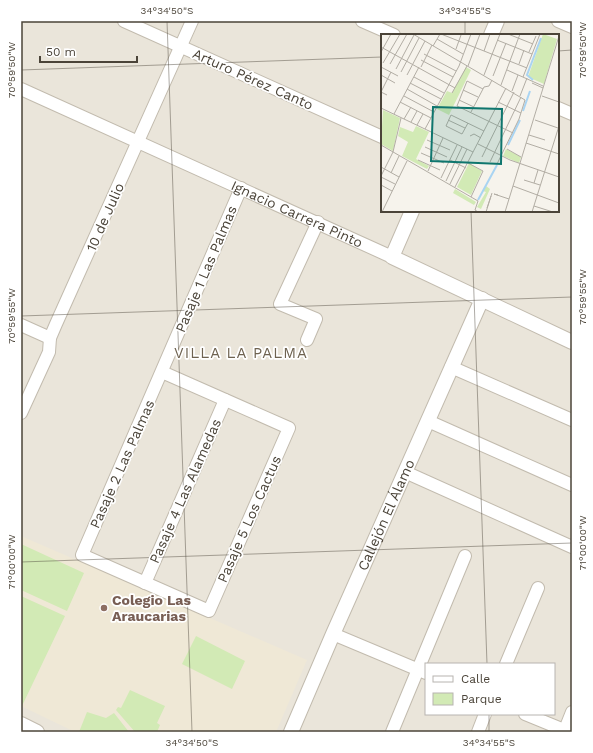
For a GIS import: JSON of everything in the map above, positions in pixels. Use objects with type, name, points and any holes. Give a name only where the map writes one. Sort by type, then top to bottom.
[{"type":"street","name":"Arturo Pérez Canto","points":[[124,21],[381,137]]},
{"type":"street","name":"10 de Julio","points":[[21,413],[49,352],[50,338],[192,21]]},
{"type":"street","points":[[362,21],[392,34]]},
{"type":"street","points":[[491,34],[497,21]]},
{"type":"street","points":[[558,21],[572,28]]},
{"type":"street","name":"Ignacio Carrera Pinto","points":[[21,89],[318,222],[572,342]]},
{"type":"street","points":[[559,108],[572,114]]},
{"type":"street","name":"Pasaje 1 Las Palmas","points":[[162,372],[241,188]]},
{"type":"street","points":[[392,257],[412,212]]},
{"type":"street","points":[[307,340],[316,319],[280,304],[318,222]]},
{"type":"street","name":"Callejón El Álamo","points":[[292,732],[333,634],[482,299]]},
{"type":"street","points":[[21,325],[50,338]]},
{"type":"street","points":[[451,367],[572,420]]},
{"type":"street","points":[[162,372],[225,400]]},
{"type":"street","name":"Pasaje 2 Las Palmas","points":[[145,583],[82,555],[162,372]]},
{"type":"street","name":"Pasaje 5 Los Cactus","points":[[145,583],[209,611],[289,428],[225,400]]},
{"type":"street","name":"Pasaje 4 Las Alamedas","points":[[145,583],[225,400]]},
{"type":"street","points":[[428,421],[572,485]]},
{"type":"street","points":[[405,472],[572,547]]},
{"type":"street","points":[[392,732],[422,671],[465,556]]},
{"type":"street","points":[[506,663],[538,588]]},
{"type":"street","points":[[333,634],[422,671]]},
{"type":"street","points":[[527,715],[566,731],[572,712]]},
{"type":"street","points":[[478,732],[485,715]]},
{"type":"street","points":[[21,724],[37,732]]},
{"type":"shaded area","points":[[21,21],[572,21],[572,732],[21,732]]},
{"type":"shaded area","name":"Colegio Las Araucarias","points":[[21,536],[307,660],[276,732],[75,732],[21,706]]},
{"type":"green space","points":[[21,544],[84,573],[67,611],[21,590]]},
{"type":"green space","points":[[21,596],[65,616],[22,706],[21,705]]},
{"type":"green space","points":[[196,636],[245,661],[232,689],[182,664]]},
{"type":"green space","points":[[130,690],[165,706],[157,723],[160,725],[157,732],[135,732],[116,710],[118,707],[121,708]]},
{"type":"green space","points":[[87,712],[106,718],[114,713],[129,732],[79,732]]},
{"type":"place","name":"Colegio Las Araucarias","points":[[104,608]]},
{"type":"district","name":"VILLA LA PALMA","points":[[241,353]]}]
